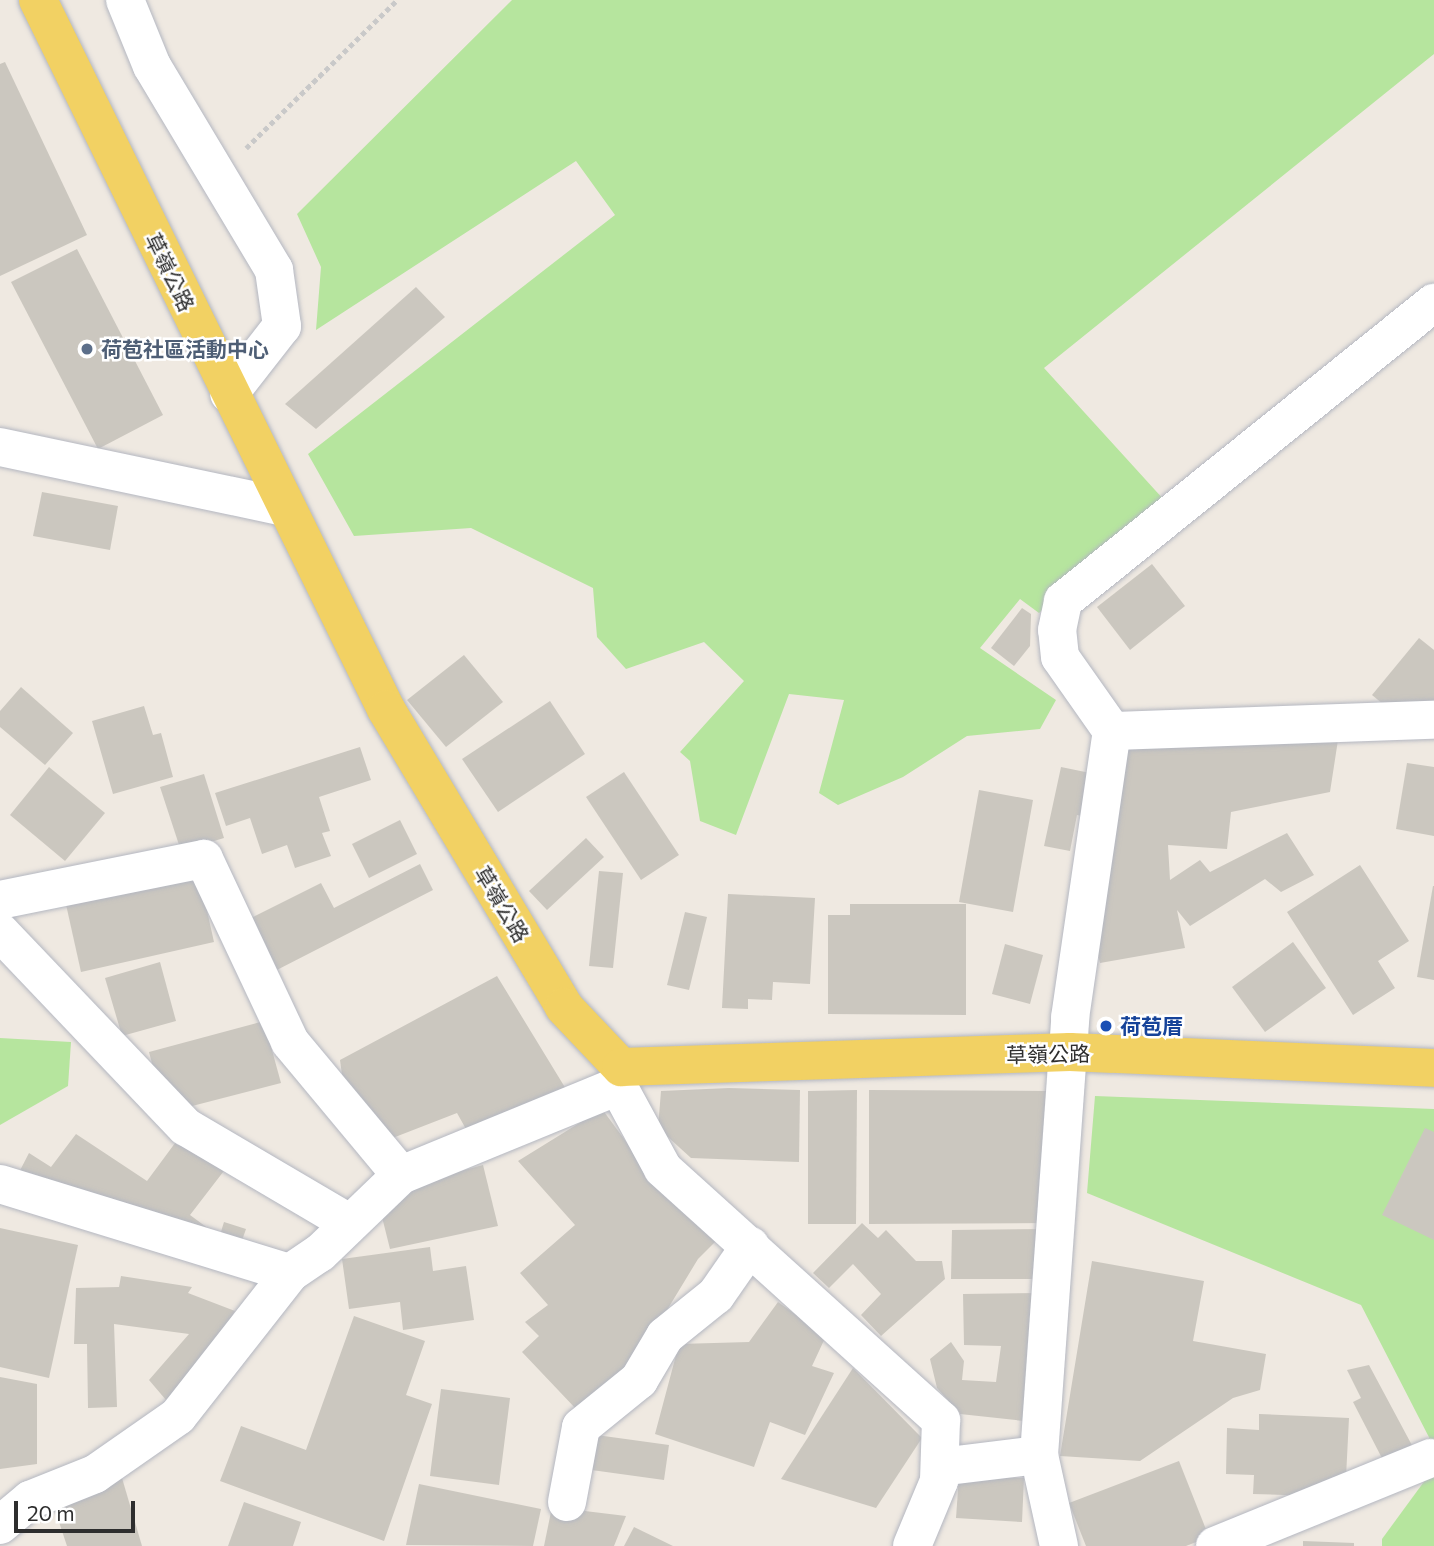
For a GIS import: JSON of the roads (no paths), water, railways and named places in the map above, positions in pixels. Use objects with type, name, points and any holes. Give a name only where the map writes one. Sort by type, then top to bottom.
[{"type":"main road","name":"草嶺公路","points":[[38,0],[284,507],[386,709],[564,1007],[620,1077],[1070,1052],[1434,1068]]},
{"type":"street","points":[[125,0],[152,66],[274,270],[282,326],[229,394]]},
{"type":"street","points":[[1059,1546],[1039,1455],[1070,1052],[1070,1018],[1112,731],[1060,657],[1057,629],[1063,601],[1434,303]]},
{"type":"street","points":[[0,447],[284,507]]},
{"type":"street","points":[[1112,731],[1434,720]]},
{"type":"street","points":[[0,900],[204,859],[290,1042],[401,1175]]},
{"type":"street","points":[[0,932],[186,1127],[349,1223]]},
{"type":"street","points":[[0,1525],[30,1500],[95,1474],[178,1416],[290,1273],[401,1175],[620,1077],[663,1169],[941,1420],[940,1467],[912,1546]]},
{"type":"street","points":[[0,1184],[290,1273]]},
{"type":"street","points":[[567,1502],[581,1427],[639,1380],[665,1336],[716,1294],[750,1246]]},
{"type":"street","points":[[940,1467],[1039,1455]]},
{"type":"street","points":[[1215,1546],[1431,1458]]},
{"type":"place","name":"荷苞社區活動中心","points":[[87,349]]},
{"type":"place","name":"荷苞厝","points":[[1106,1026]]}]
